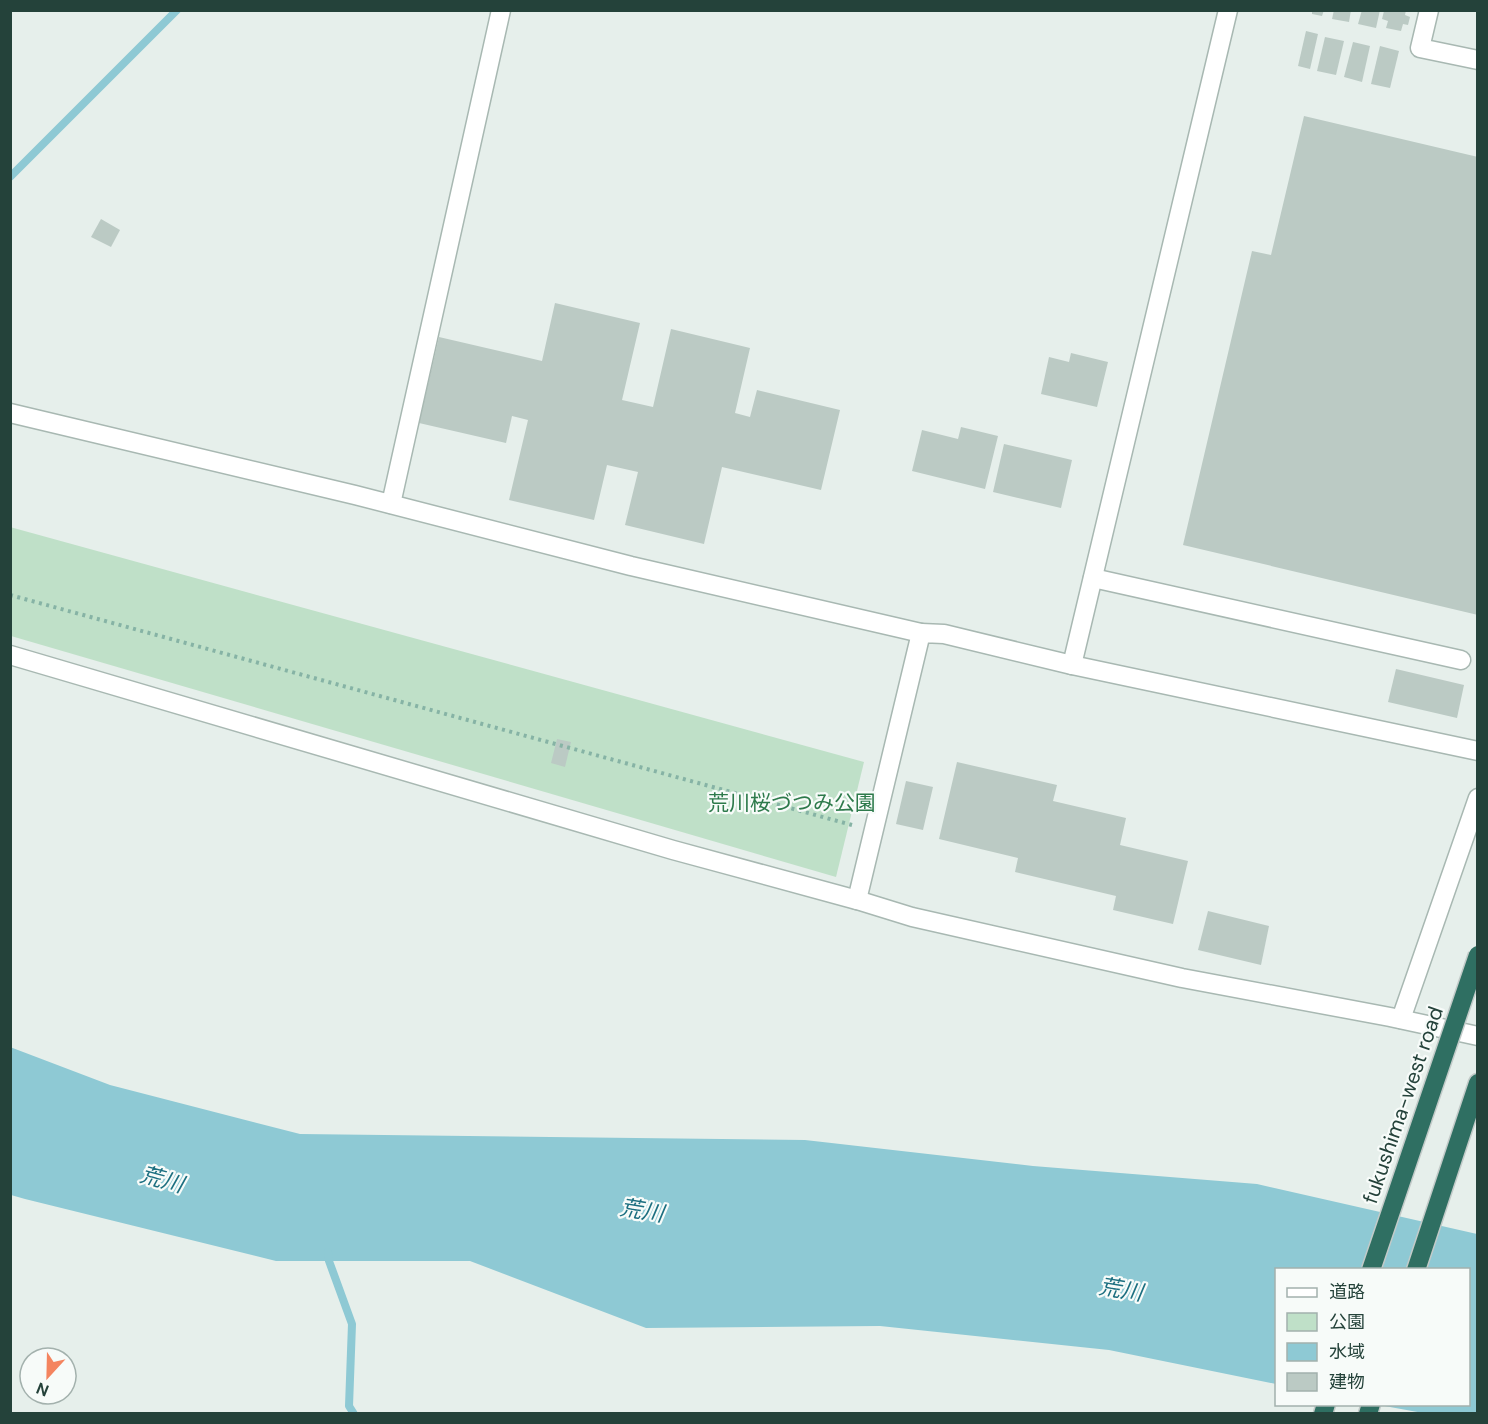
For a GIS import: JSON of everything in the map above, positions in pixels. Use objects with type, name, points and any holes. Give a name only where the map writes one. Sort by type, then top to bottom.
[{"type":"highway","name":"fukushima-west road","points":[[1371,1268],[1478,956]]},
{"type":"highway","points":[[1416,1268],[1478,1083]]},
{"type":"street","points":[[391,504],[501,10]]},
{"type":"street","points":[[1072,665],[1228,10]]},
{"type":"street","points":[[1429,10],[1420,48],[1478,60]]},
{"type":"street","points":[[10,413],[391,504],[631,566],[921,633],[944,634],[1072,665],[1478,751]]},
{"type":"street","points":[[1093,578],[1461,660]]},
{"type":"street","points":[[857,900],[921,633]]},
{"type":"street","points":[[10,655],[673,850],[912,917],[1170,975],[1478,1036]]},
{"type":"street","points":[[1401,1019],[1478,798]]},
{"type":"path","points":[[10,595],[873,831]]},
{"type":"green space","name":"荒川桜づつみ公園","points":[[10,527],[864,762],[836,877],[11,636]]},
{"type":"water","name":"荒川","points":[[10,1047],[110,1085],[300,1134],[805,1140],[1033,1166],[1257,1184],[1477,1234],[1477,1413],[1423,1413],[1384,1406],[1470,1406],[1470,1268],[1275,1268],[1275,1384],[1109,1350],[880,1326],[646,1328],[470,1261],[276,1261],[11,1195]]},
{"type":"building","points":[[1312,10],[1324,10],[1322,16],[1312,14]]},
{"type":"building","points":[[1334,10],[1351,10],[1349,22],[1332,19]]},
{"type":"building","points":[[1362,10],[1380,10],[1376,28],[1358,24]]},
{"type":"building","points":[[1390,10],[1406,10],[1405,15],[1410,17],[1408,25],[1403,24],[1401,31],[1386,28],[1388,21],[1382,19],[1384,11],[1390,12]]},
{"type":"building","points":[[1306,31],[1318,34],[1310,69],[1298,66]]},
{"type":"building","points":[[1325,37],[1344,41],[1336,75],[1317,71]]},
{"type":"building","points":[[1353,42],[1370,46],[1362,82],[1344,77]]},
{"type":"building","points":[[1380,46],[1399,51],[1390,88],[1371,84]]},
{"type":"building","points":[[1304,116],[1478,157],[1478,615],[1183,545],[1252,251],[1271,255]]},
{"type":"building","points":[[101,219],[120,230],[111,247],[91,237]]},
{"type":"building","points":[[555,303],[640,323],[622,400],[653,407],[671,329],[750,348],[735,413],[750,417],[757,390],[840,410],[821,490],[722,467],[704,544],[625,525],[638,472],[607,465],[594,520],[509,500],[528,420],[512,416],[506,443],[419,423],[439,337],[542,361]]},
{"type":"building","points":[[1071,353],[1108,362],[1097,407],[1041,394],[1049,357],[1069,362]]},
{"type":"building","points":[[961,427],[998,436],[985,489],[912,471],[922,430],[958,439]]},
{"type":"building","points":[[1004,444],[1072,460],[1061,508],[993,492]]},
{"type":"building","points":[[1396,669],[1464,685],[1457,718],[1388,702]]},
{"type":"building","points":[[557,739],[571,742],[565,767],[551,763]]},
{"type":"building","points":[[957,762],[1057,785],[1053,801],[1126,818],[1120,845],[1188,861],[1173,924],[1113,910],[1116,896],[1015,872],[1018,858],[939,839]]},
{"type":"building","points":[[906,781],[933,787],[923,830],[896,824]]},
{"type":"building","points":[[1208,911],[1269,926],[1261,965],[1198,950]]},
{"type":"waterway","points":[[10,177],[177,10]]},
{"type":"waterway","points":[[328,1252],[329,1261],[352,1324],[349,1406],[354,1414]]}]
